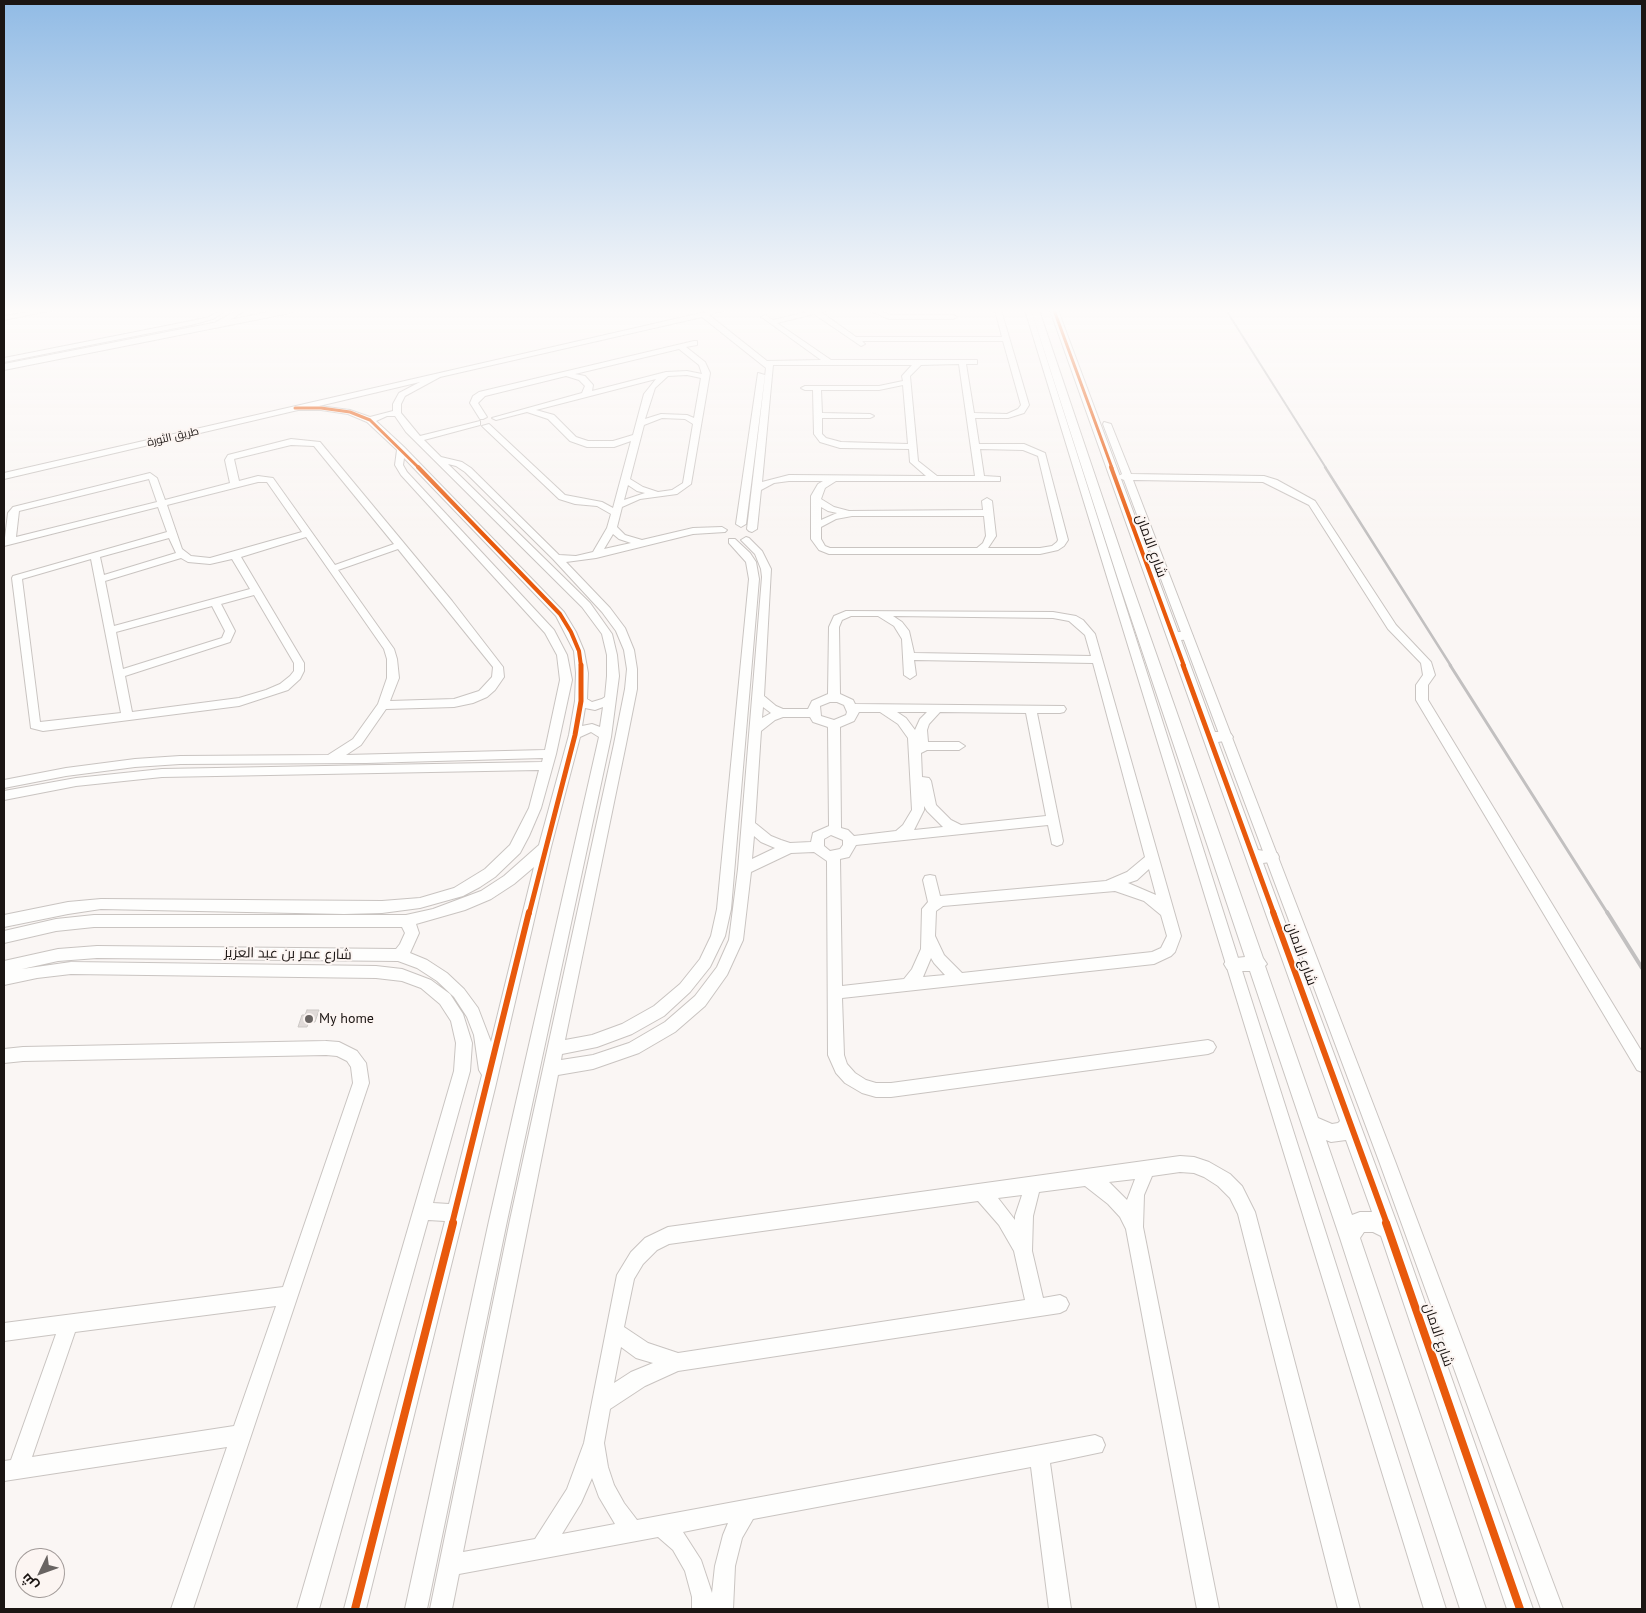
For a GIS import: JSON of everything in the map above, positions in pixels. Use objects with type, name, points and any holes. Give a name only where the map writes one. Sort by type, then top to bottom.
[{"type":"street","name":"طريق الثورة","points":[[4,476],[394,385]]},
{"type":"street","points":[[420,385],[402,395],[397,404],[397,413],[438,459],[459,464],[468,470],[519,530],[621,630],[629,650],[632,669],[631,689],[519,1220],[441,1609]]},
{"type":"street","points":[[519,385],[478,396],[474,403],[482,422],[562,496],[617,509],[638,497],[679,490],[687,484],[704,385]]},
{"type":"street","points":[[585,395],[589,390],[589,385]]},
{"type":"street","points":[[596,385],[642,400],[657,413],[689,413],[700,408]]},
{"type":"street","points":[[418,438],[482,422],[496,422],[496,418],[625,385]]},
{"type":"street","points":[[596,555],[612,528],[641,423],[642,400],[654,385]]},
{"type":"street","points":[[735,535],[741,524],[760,385]]},
{"type":"street","points":[[735,535],[757,488],[768,385]]},
{"type":"street","points":[[879,388],[887,385]]},
{"type":"street","points":[[907,385],[914,462],[933,477]]},
{"type":"street","points":[[966,385],[980,478]]},
{"type":"street","points":[[970,415],[1008,416],[1024,408],[1025,401],[1020,385]]},
{"type":"street","points":[[1054,385],[1120,585],[1233,964],[1435,1609]]},
{"type":"street","name":"شارع الامان","points":[[1059,385],[1073,440],[1128,551],[1179,636],[1218,737],[1254,856],[1388,1228],[1520,1609]]},
{"type":"street","name":"شارع الامان","points":[[1082,385],[1120,477],[1128,551],[1120,585],[1258,964],[1473,1609]]},
{"type":"street","points":[[805,388],[879,388],[908,396]]},
{"type":"street","points":[[817,388],[818,434],[828,442],[840,445],[913,447]]},
{"type":"street","points":[[556,421],[555,411],[561,402]]},
{"type":"street","points":[[295,408],[334,409],[350,412],[370,420],[401,448],[560,614],[571,632],[579,652],[582,673],[581,701],[575,735],[545,847],[487,1088],[354,1609]]},
{"type":"street","points":[[525,411],[544,414],[556,421],[573,439],[579,442],[621,447],[633,453]]},
{"type":"street","points":[[370,420],[386,414],[397,413]]},
{"type":"street","points":[[818,415],[870,416]]},
{"type":"street","points":[[641,423],[661,416],[682,416],[692,419],[698,424]]},
{"type":"street","points":[[1107,424],[1120,477],[1179,636]]},
{"type":"street","points":[[605,445],[622,442],[637,436]]},
{"type":"street","points":[[236,484],[229,460],[231,457],[286,442],[313,443],[321,448],[498,667],[498,677],[487,690],[469,700],[454,703],[383,705]]},
{"type":"street","points":[[802,478],[811,487],[816,498],[818,544],[822,548],[837,552],[1048,550],[1061,544],[1064,540],[1044,460],[1039,453],[1024,447],[975,446]]},
{"type":"street","points":[[4,937],[56,925],[94,921],[215,921],[341,915],[382,907],[420,903],[458,892],[490,873],[509,855],[523,836],[539,798],[566,680],[565,665],[558,646],[540,621],[404,473],[399,465],[401,448]]},
{"type":"street","points":[[897,478],[914,462]]},
{"type":"street","points":[[760,464],[770,473],[789,478]]},
{"type":"street","points":[[307,534],[235,555],[204,561],[188,559],[181,555],[172,534],[161,503],[153,478],[150,476],[18,508],[13,513],[8,542],[161,503],[236,484],[263,478],[270,480],[388,649],[392,659],[393,678],[383,705],[357,742],[331,759]]},
{"type":"street","points":[[757,488],[772,481],[789,478],[933,477],[997,479]]},
{"type":"street","points":[[1120,477],[1264,479],[1278,484],[1312,503],[1392,627],[1426,662],[1429,675],[1422,686],[1422,700],[1642,1065]]},
{"type":"street","points":[[816,498],[821,486],[834,478]]},
{"type":"street","points":[[625,480],[640,489],[662,494]]},
{"type":"street","points":[[582,502],[608,498],[622,493]]},
{"type":"street","points":[[816,498],[831,509],[852,513],[988,513]]},
{"type":"street","points":[[987,501],[992,536],[1014,551]]},
{"type":"street","points":[[817,524],[833,517],[852,513]]},
{"type":"street","points":[[555,1048],[592,1042],[627,1029],[659,1011],[685,988],[705,963],[718,936],[724,909],[754,579],[751,562],[730,524],[741,524]]},
{"type":"street","points":[[612,528],[622,537],[640,543]]},
{"type":"street","points":[[416,1609],[498,1221],[605,737],[614,676],[607,634],[576,578],[556,558],[519,530]]},
{"type":"street","points":[[551,1069],[594,1062],[634,1048],[670,1027],[700,1001],[722,971],[736,940],[745,869],[766,568],[759,553],[735,535],[693,531],[596,555],[568,560],[556,558]]},
{"type":"street","points":[[172,534],[22,575],[17,578],[34,724],[43,727],[239,702],[277,690],[294,679],[300,671],[299,663],[235,555]]},
{"type":"street","points":[[576,578],[576,573],[595,561],[692,537],[735,535]]},
{"type":"street","points":[[979,551],[992,536]]},
{"type":"street","points":[[332,569],[401,545]]},
{"type":"street","points":[[95,555],[127,716]]},
{"type":"street","points":[[100,579],[181,555]]},
{"type":"street","points":[[110,630],[256,591]]},
{"type":"street","points":[[118,674],[226,640],[230,630],[215,602]]},
{"type":"street","points":[[834,698],[835,623],[838,618],[850,613],[1062,616],[1080,622],[1090,634],[1174,936],[1170,948],[1160,955],[835,993]]},
{"type":"street","points":[[880,613],[898,624],[907,638]]},
{"type":"street","points":[[910,675],[907,638],[913,624],[927,613]]},
{"type":"street","points":[[908,656],[1097,660]]},
{"type":"street","points":[[758,697],[772,709],[782,713]]},
{"type":"street","points":[[581,701],[585,704],[596,706],[610,698]]},
{"type":"street","points":[[814,713],[816,704],[828,698],[846,701],[852,708],[1060,709]]},
{"type":"street","points":[[756,729],[771,717],[782,713],[814,713],[821,721],[834,724],[844,722],[850,718],[852,708]]},
{"type":"street","points":[[884,708],[902,721],[914,737],[918,810],[908,828],[899,836]]},
{"type":"street","points":[[936,709],[924,722],[921,730],[927,798],[932,808],[958,830]]},
{"type":"street","points":[[1031,709],[1057,841]]},
{"type":"street","points":[[834,724],[835,830]]},
{"type":"street","points":[[575,735],[592,728],[603,733],[605,737]]},
{"type":"street","points":[[1218,737],[1272,857],[1387,1160],[1552,1609]]},
{"type":"street","points":[[357,742],[360,751],[366,759]]},
{"type":"street","points":[[922,746],[959,746]]},
{"type":"street","points":[[4,784],[66,772],[135,763],[180,760],[548,760]]},
{"type":"street","points":[[249,772],[255,760]]},
{"type":"street","points":[[4,795],[46,787],[134,776],[189,772],[249,772],[548,760]]},
{"type":"street","points":[[850,841],[1053,820]]},
{"type":"street","points":[[748,824],[766,839],[790,848]]},
{"type":"street","points":[[835,830],[846,835],[850,841],[848,850],[833,856],[821,852],[817,847],[818,836],[826,831],[835,830]]},
{"type":"street","points":[[4,921],[60,909],[101,904],[223,904],[406,921],[460,906],[486,894],[508,880],[545,847]]},
{"type":"street","points":[[745,869],[767,857],[790,848],[817,847]]},
{"type":"street","points":[[833,856],[836,1055],[841,1068],[850,1078],[862,1086],[876,1090],[906,1088],[1208,1047]]},
{"type":"street","points":[[1254,856],[1272,857]]},
{"type":"street","points":[[1104,886],[1132,876],[1152,859]]},
{"type":"street","points":[[930,880],[935,903]]},
{"type":"street","points":[[959,979],[940,959],[930,937],[927,913],[935,903],[1104,886],[1138,891],[1158,903],[1166,911]]},
{"type":"street","points":[[94,921],[101,904]]},
{"type":"street","points":[[215,921],[223,904]]},
{"type":"street","points":[[399,955],[410,941],[412,933],[406,921]]},
{"type":"street","points":[[908,985],[924,962],[930,937]]},
{"type":"street","name":"شارع عمر بن عبد العزيز","points":[[4,966],[58,955],[97,952],[399,955],[422,964],[442,977],[459,993],[473,1013],[482,1035],[487,1061],[487,1088]]},
{"type":"street","points":[[557,952],[576,953]]},
{"type":"street","points":[[336,972],[343,954]]},
{"type":"street","points":[[1233,964],[1258,964]]},
{"type":"street","points":[[4,979],[37,972],[71,968],[376,972],[402,975],[426,984],[445,998],[458,1019],[464,1043],[462,1071],[308,1609]]},
{"type":"street","points":[[4,1056],[23,1054],[326,1048],[338,1049],[352,1056],[358,1063],[361,1072],[361,1083],[182,1609]]},
{"type":"street","points":[[1311,1124],[1331,1133],[1342,1132],[1350,1124]]},
{"type":"street","points":[[541,1548],[574,1496],[586,1470],[594,1443],[626,1275],[637,1258],[651,1244],[668,1236],[1180,1164],[1194,1165],[1209,1170],[1224,1180],[1236,1192],[1246,1212],[1349,1609]]},
{"type":"street","points":[[1147,1169],[1136,1195],[1134,1227],[1208,1609]]},
{"type":"street","points":[[1086,1177],[1101,1186],[1114,1198],[1126,1211],[1134,1227]]},
{"type":"street","points":[[1033,1185],[1024,1216],[1023,1251],[1036,1307]]},
{"type":"street","points":[[981,1192],[1005,1219],[1023,1251]]},
{"type":"street","points":[[422,1211],[455,1213]]},
{"type":"street","points":[[498,1221],[519,1220]]},
{"type":"street","points":[[1350,1238],[1353,1229],[1360,1222],[1373,1222],[1388,1228]]},
{"type":"street","points":[[4,1332],[289,1295]]},
{"type":"street","points":[[600,1404],[638,1378],[678,1362],[1060,1304]]},
{"type":"street","points":[[11,1470],[69,1324]]},
{"type":"street","points":[[614,1331],[643,1351],[678,1362]]},
{"type":"street","points":[[11,1470],[242,1435]]},
{"type":"street","points":[[594,1443],[598,1467],[606,1490],[633,1531]]},
{"type":"street","points":[[450,1565],[1095,1445]]},
{"type":"street","points":[[1039,1455],[1060,1609]]},
{"type":"street","points":[[722,1609],[725,1566],[733,1535],[747,1510]]},
{"type":"street","points":[[662,1526],[680,1543],[694,1567],[703,1597],[703,1609]]},
{"type":"building","name":"My home","points":[[307,1010],[319,1010],[315,1022],[309,1022],[307,1027],[298,1027],[302,1015],[305,1015]]},
{"type":"railway","points":[[1274,385],[1326,468]]},
{"type":"railway","points":[[1325,467],[1451,666]]},
{"type":"railway","points":[[1450,665],[1608,914]]},
{"type":"railway","points":[[1607,912],[1642,968]]},
{"type":"cycle path","points":[[1081,385],[1393,1241],[1520,1609]]},
{"type":"cycle path","points":[[295,408],[321,408],[350,412],[370,420],[386,434],[560,614],[571,632],[579,651],[582,673],[581,701],[575,735],[545,847],[487,1088],[355,1609]]},
{"type":"place","name":"My home","points":[[309,1019]]}]
